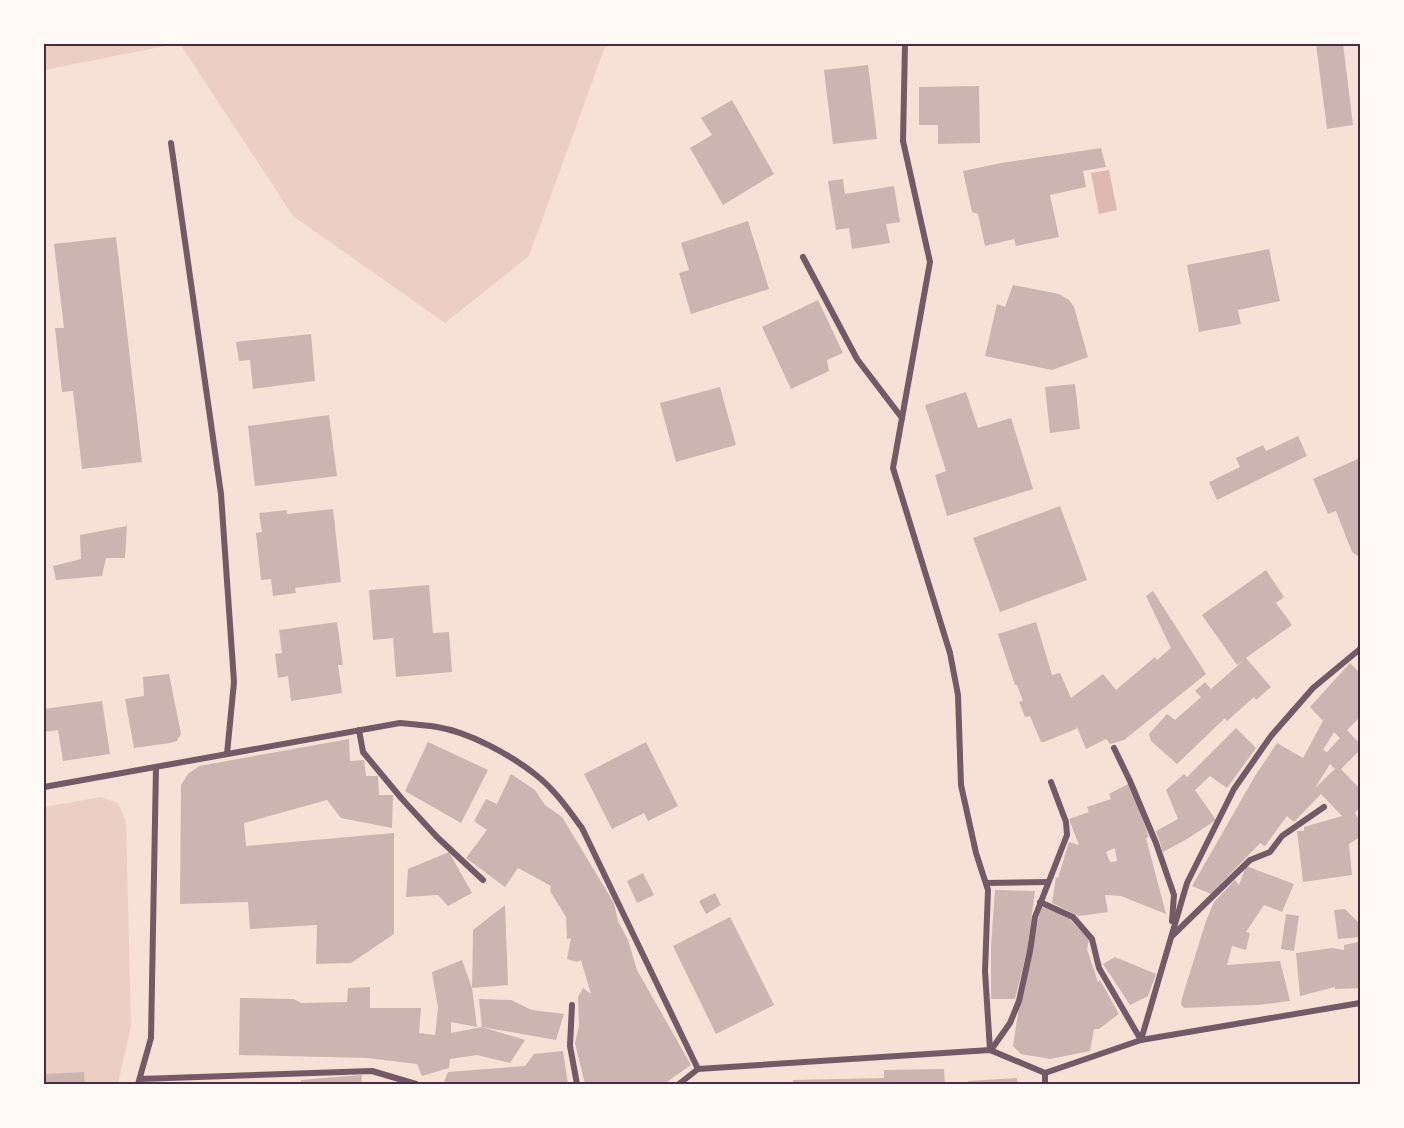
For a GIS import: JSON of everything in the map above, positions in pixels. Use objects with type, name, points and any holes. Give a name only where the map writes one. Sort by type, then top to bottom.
[{"type":"street","points":[[905,44],[903,141],[930,262],[893,468],[950,653],[958,695],[961,785],[976,853],[988,890],[985,970],[990,1050]]},
{"type":"street","points":[[171,143],[221,494],[234,682],[227,754]]},
{"type":"street","points":[[803,257],[857,359],[902,418]]},
{"type":"street","points":[[1141,1040],[1187,883],[1234,789],[1271,736],[1306,696],[1360,649]]},
{"type":"street","points":[[44,787],[400,723],[438,727],[473,738],[537,775],[562,800],[582,828],[698,1069]]},
{"type":"street","points":[[359,730],[363,752],[437,837],[483,880]]},
{"type":"street","points":[[1114,748],[1156,843],[1174,895],[1171,936]]},
{"type":"street","points":[[156,767],[151,1038],[139,1082],[372,1071],[416,1084]]},
{"type":"street","points":[[990,1050],[1010,1023],[1019,1001],[1035,917],[1067,835],[1066,822],[1051,782]]},
{"type":"street","points":[[1171,936],[1250,860],[1270,852],[1282,836],[1324,807]]},
{"type":"street","points":[[987,883],[1048,882]]},
{"type":"street","points":[[1040,902],[1073,916],[1092,939],[1099,968],[1141,1040]]},
{"type":"street","points":[[679,1084],[698,1069],[990,1050],[1045,1073],[1141,1040],[1360,1003]]},
{"type":"street","points":[[572,1005],[570,1046],[577,1084]]},
{"type":"street","points":[[1045,1073],[1045,1084]]},
{"type":"shaded area","points":[[44,44],[175,44],[44,70]]},
{"type":"shaded area","points":[[180,44],[606,44],[529,256],[445,323],[293,216]]},
{"type":"shaded area","points":[[1109,170],[1117,210],[1099,214],[1091,173]]},
{"type":"shaded area","points":[[101,797],[118,803],[126,821],[131,1026],[118,1084],[44,1084],[44,807]]},
{"type":"building","points":[[1316,44],[1343,44],[1353,125],[1327,129]]},
{"type":"building","points":[[868,65],[877,139],[833,144],[824,70]]},
{"type":"building","points":[[979,86],[980,143],[938,144],[938,125],[919,125],[919,87]]},
{"type":"building","points":[[732,100],[774,174],[723,205],[690,148],[712,135],[701,118]]},
{"type":"building","points":[[1101,148],[1106,167],[1083,171],[1086,187],[1050,195],[1059,237],[1016,246],[1014,239],[985,246],[978,214],[972,212],[963,171]]},
{"type":"building","points":[[843,179],[845,194],[894,186],[900,222],[886,224],[890,243],[852,249],[849,228],[836,230],[828,181]]},
{"type":"building","points":[[748,221],[769,289],[691,314],[679,273],[689,270],[681,243]]},
{"type":"building","points":[[116,237],[142,462],[82,469],[73,391],[62,392],[55,328],[64,328],[54,244]]},
{"type":"building","points":[[1269,249],[1280,301],[1238,310],[1241,324],[1199,332],[1187,265]]},
{"type":"building","points":[[1013,285],[1059,294],[1069,300],[1074,307],[1088,357],[1052,370],[985,356],[997,304],[1005,307]]},
{"type":"building","points":[[818,300],[843,353],[827,360],[829,371],[791,389],[762,327]]},
{"type":"building","points":[[311,334],[315,381],[253,389],[250,360],[239,361],[236,342]]},
{"type":"building","points":[[1075,384],[1080,429],[1050,433],[1045,387]]},
{"type":"building","points":[[720,387],[736,445],[676,462],[660,403]]},
{"type":"building","points":[[966,392],[978,428],[1011,418],[1033,489],[947,516],[935,475],[946,471],[925,405]]},
{"type":"building","points":[[329,415],[337,476],[255,486],[248,426]]},
{"type":"building","points":[[1298,436],[1307,456],[1217,500],[1209,482],[1240,467],[1236,458],[1263,445],[1266,451]]},
{"type":"building","points":[[1360,458],[1360,555],[1358,556],[1352,552],[1336,511],[1328,514],[1313,479]]},
{"type":"building","points":[[1060,506],[1087,580],[1000,612],[973,538]]},
{"type":"building","points":[[333,509],[341,582],[295,588],[296,593],[273,596],[271,579],[261,580],[256,533],[262,532],[259,513],[287,510],[287,514]]},
{"type":"building","points":[[127,526],[125,558],[106,558],[102,576],[56,580],[53,566],[81,559],[80,535]]},
{"type":"building","points":[[1266,570],[1284,597],[1276,603],[1292,625],[1246,658],[1271,687],[1256,700],[1254,697],[1227,721],[1225,718],[1177,764],[1151,741],[1149,734],[1167,714],[1175,720],[1201,697],[1195,691],[1205,682],[1211,689],[1244,660],[1237,665],[1202,615]]},
{"type":"building","points":[[429,585],[433,633],[449,632],[452,672],[396,677],[393,638],[373,640],[369,590]]},
{"type":"building","points":[[1153,591],[1206,674],[1124,740],[1110,744],[1106,739],[1086,749],[1077,727],[1041,742],[1030,716],[1025,717],[1019,702],[1023,701],[1015,685],[998,634],[1036,622],[1052,675],[1060,673],[1071,698],[1103,674],[1116,690],[1155,657],[1157,660],[1171,648],[1146,596]]},
{"type":"building","points":[[337,622],[343,665],[338,665],[342,693],[291,701],[288,676],[278,678],[275,654],[282,653],[279,630]]},
{"type":"building","points":[[1350,663],[1360,673],[1360,717],[1347,730],[1360,744],[1360,750],[1341,769],[1360,789],[1360,807],[1355,813],[1360,821],[1360,837],[1349,844],[1352,875],[1303,882],[1297,831],[1304,831],[1304,827],[1342,816],[1321,794],[1294,822],[1287,816],[1265,846],[1260,843],[1211,894],[1192,886],[1255,776],[1277,743],[1303,758],[1323,721],[1310,707]],"holes":[[[1334,732],[1340,738],[1327,752],[1323,750]],[[1330,764],[1335,769],[1315,788]]]},
{"type":"building","points":[[169,674],[181,734],[177,741],[134,748],[125,699],[144,696],[143,677]]},
{"type":"building","points":[[102,701],[110,754],[63,761],[58,730],[44,732],[44,709]]},
{"type":"building","points":[[1236,728],[1256,748],[1227,788],[1210,776],[1195,790],[1216,820],[1163,852],[1156,831],[1178,819],[1166,790],[1184,774],[1187,777]]},
{"type":"building","points":[[349,739],[350,761],[364,760],[366,776],[378,776],[379,795],[393,795],[392,828],[341,818],[327,800],[244,823],[246,846],[394,833],[394,934],[351,963],[316,964],[317,925],[250,929],[248,902],[180,904],[181,785],[188,774],[199,766]]},
{"type":"building","points":[[428,742],[488,770],[461,823],[405,791]]},
{"type":"building","points":[[646,742],[678,806],[648,821],[644,813],[612,829],[584,774]]},
{"type":"building","points":[[511,774],[535,790],[545,805],[562,817],[614,903],[618,921],[628,940],[637,970],[691,1065],[664,1084],[585,1084],[575,1043],[579,1026],[578,997],[583,988],[591,994],[581,960],[577,962],[567,959],[571,938],[567,939],[566,917],[550,891],[551,886],[518,868],[505,887],[466,858],[487,830],[474,821],[486,799],[497,804]]},
{"type":"building","points":[[1130,783],[1149,837],[1146,838],[1166,914],[1121,896],[1105,895],[1108,912],[1079,916],[1052,903],[1056,877],[1058,878],[1069,842],[1079,845],[1069,819],[1089,812],[1087,807],[1111,799],[1109,794]],"holes":[[[1115,848],[1117,861],[1110,862],[1106,852]]]},
{"type":"building","points":[[449,852],[472,893],[448,906],[438,895],[406,897],[408,869]]},
{"type":"building","points":[[1246,866],[1294,884],[1282,912],[1264,905],[1246,932],[1250,933],[1246,950],[1232,946],[1227,965],[1280,961],[1290,1001],[1258,1005],[1184,1008],[1181,1004],[1182,998],[1214,902],[1235,880],[1239,885]]},
{"type":"building","points":[[643,873],[654,895],[637,903],[627,881]]},
{"type":"building","points":[[995,890],[1035,891],[1027,951],[1015,999],[991,999],[991,946]]},
{"type":"building","points":[[715,893],[721,905],[706,914],[699,901]]},
{"type":"building","points":[[505,905],[508,985],[472,988],[473,930]]},
{"type":"building","points":[[1041,907],[1054,910],[1069,918],[1089,940],[1087,949],[1098,982],[1100,980],[1119,1014],[1099,1029],[1094,1029],[1090,1051],[1050,1059],[1021,1054],[1013,1046],[1019,1007]]},
{"type":"building","points":[[1345,909],[1360,924],[1360,937],[1338,939],[1334,910]]},
{"type":"building","points":[[1286,914],[1299,916],[1294,951],[1281,949]]},
{"type":"building","points":[[730,917],[774,1005],[716,1034],[673,946]]},
{"type":"building","points":[[1358,942],[1360,988],[1335,989],[1335,987],[1300,996],[1296,953],[1332,948],[1344,950],[1344,945]]},
{"type":"building","points":[[1115,957],[1156,974],[1148,996],[1130,1005],[1103,964]]},
{"type":"building","points":[[462,960],[472,988],[477,1027],[451,1022],[451,1033],[482,1027],[525,1040],[510,1063],[477,1055],[450,1059],[449,1068],[422,1076],[417,1064],[367,1058],[239,1055],[240,998],[293,999],[302,1003],[347,1002],[348,988],[370,987],[370,1008],[421,1008],[419,1033],[435,1035],[438,1008],[432,972]]},
{"type":"building","points":[[479,999],[511,1000],[532,1010],[564,1014],[556,1040],[482,1027]]},
{"type":"building","points":[[563,1051],[568,1084],[443,1084],[448,1072],[525,1066],[534,1054]]},
{"type":"building","points":[[944,1069],[945,1084],[792,1084],[793,1080],[884,1078],[884,1070]]},
{"type":"building","points":[[84,1072],[85,1084],[44,1084],[44,1074]]},
{"type":"building","points":[[362,1075],[361,1084],[300,1084],[301,1080]]},
{"type":"building","points":[[1017,1078],[1018,1084],[969,1084],[968,1081]]}]
